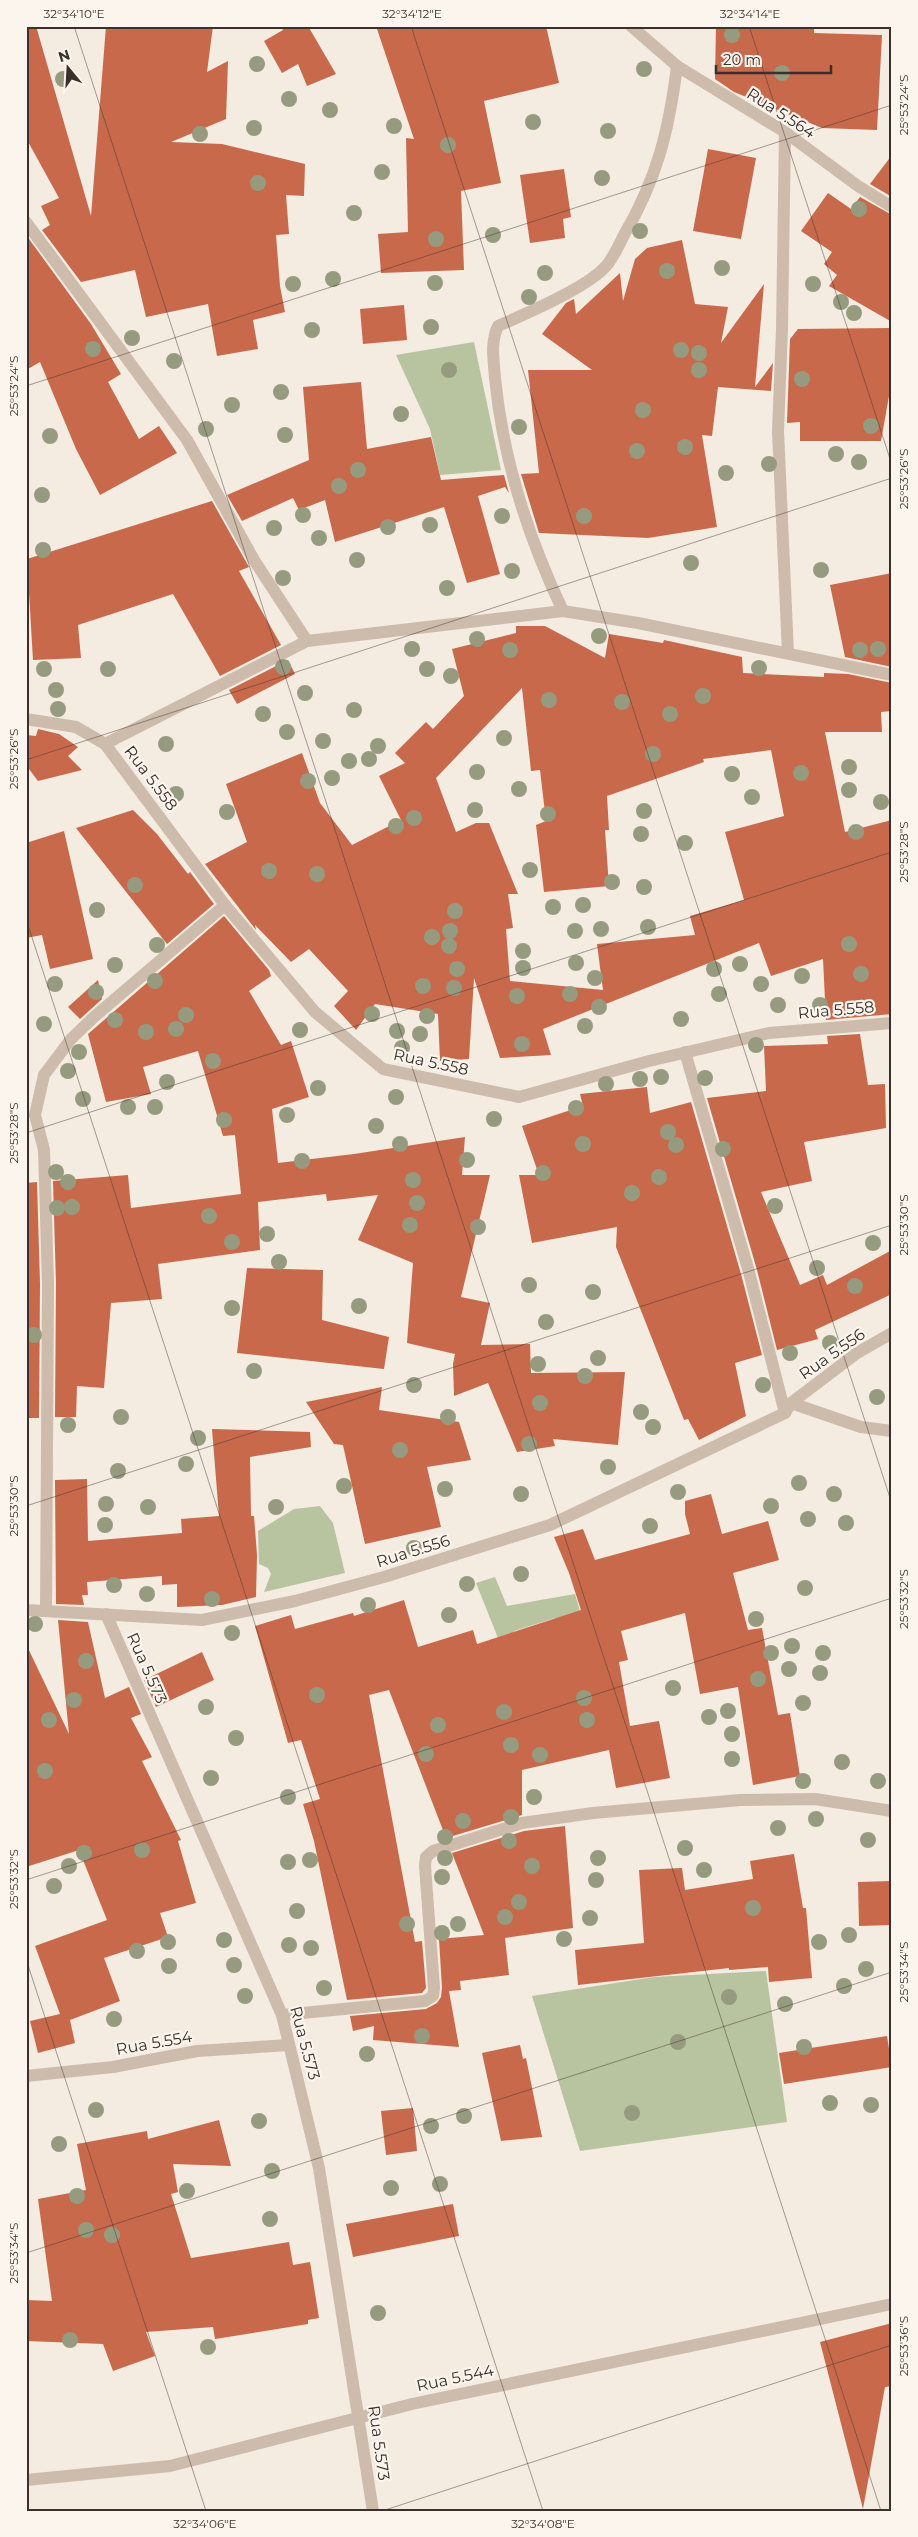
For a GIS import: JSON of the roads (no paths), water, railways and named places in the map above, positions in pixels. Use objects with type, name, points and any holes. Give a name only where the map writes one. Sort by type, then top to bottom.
[{"type":"street","name":"Rua 5.564","points":[[630,26],[677,66],[785,132],[858,186],[892,207]]},
{"type":"street","points":[[563,611],[540,562],[515,488],[502,431],[492,342],[498,326],[545,305],[606,266],[642,205],[654,175],[671,110],[677,66]]},
{"type":"street","points":[[785,132],[782,329],[778,431],[788,653]]},
{"type":"street","points":[[26,222],[187,440],[254,560],[307,641]]},
{"type":"street","points":[[26,719],[76,728],[105,744],[307,641],[563,611],[638,623],[892,675]]},
{"type":"street","name":"Rua 5.558","points":[[105,744],[225,905],[315,1012],[383,1069],[518,1097],[685,1052],[769,1032],[892,1023]]},
{"type":"street","points":[[46,1610],[48,1283],[44,1150],[31,1118],[44,1075],[71,1039],[225,905]]},
{"type":"street","points":[[685,1052],[788,1408],[861,1427],[892,1431]]},
{"type":"street","name":"Rua 5.556","points":[[26,1610],[202,1620],[295,1601],[384,1577],[550,1525],[788,1408],[856,1353],[892,1332]]},
{"type":"street","name":"Rua 5.573","points":[[106,1614],[282,2015],[307,2110],[319,2168],[373,2511]]},
{"type":"street","points":[[282,2015],[425,2001],[433,1996],[425,1866],[426,1857],[434,1851],[522,1823],[593,1814],[740,1800],[816,1799],[892,1811]]},
{"type":"street","name":"Rua 5.554","points":[[26,2076],[113,2067],[197,2051],[289,2045]]},
{"type":"street","name":"Rua 5.544","points":[[26,2480],[170,2466],[412,2404],[647,2353],[892,2304]]}]
